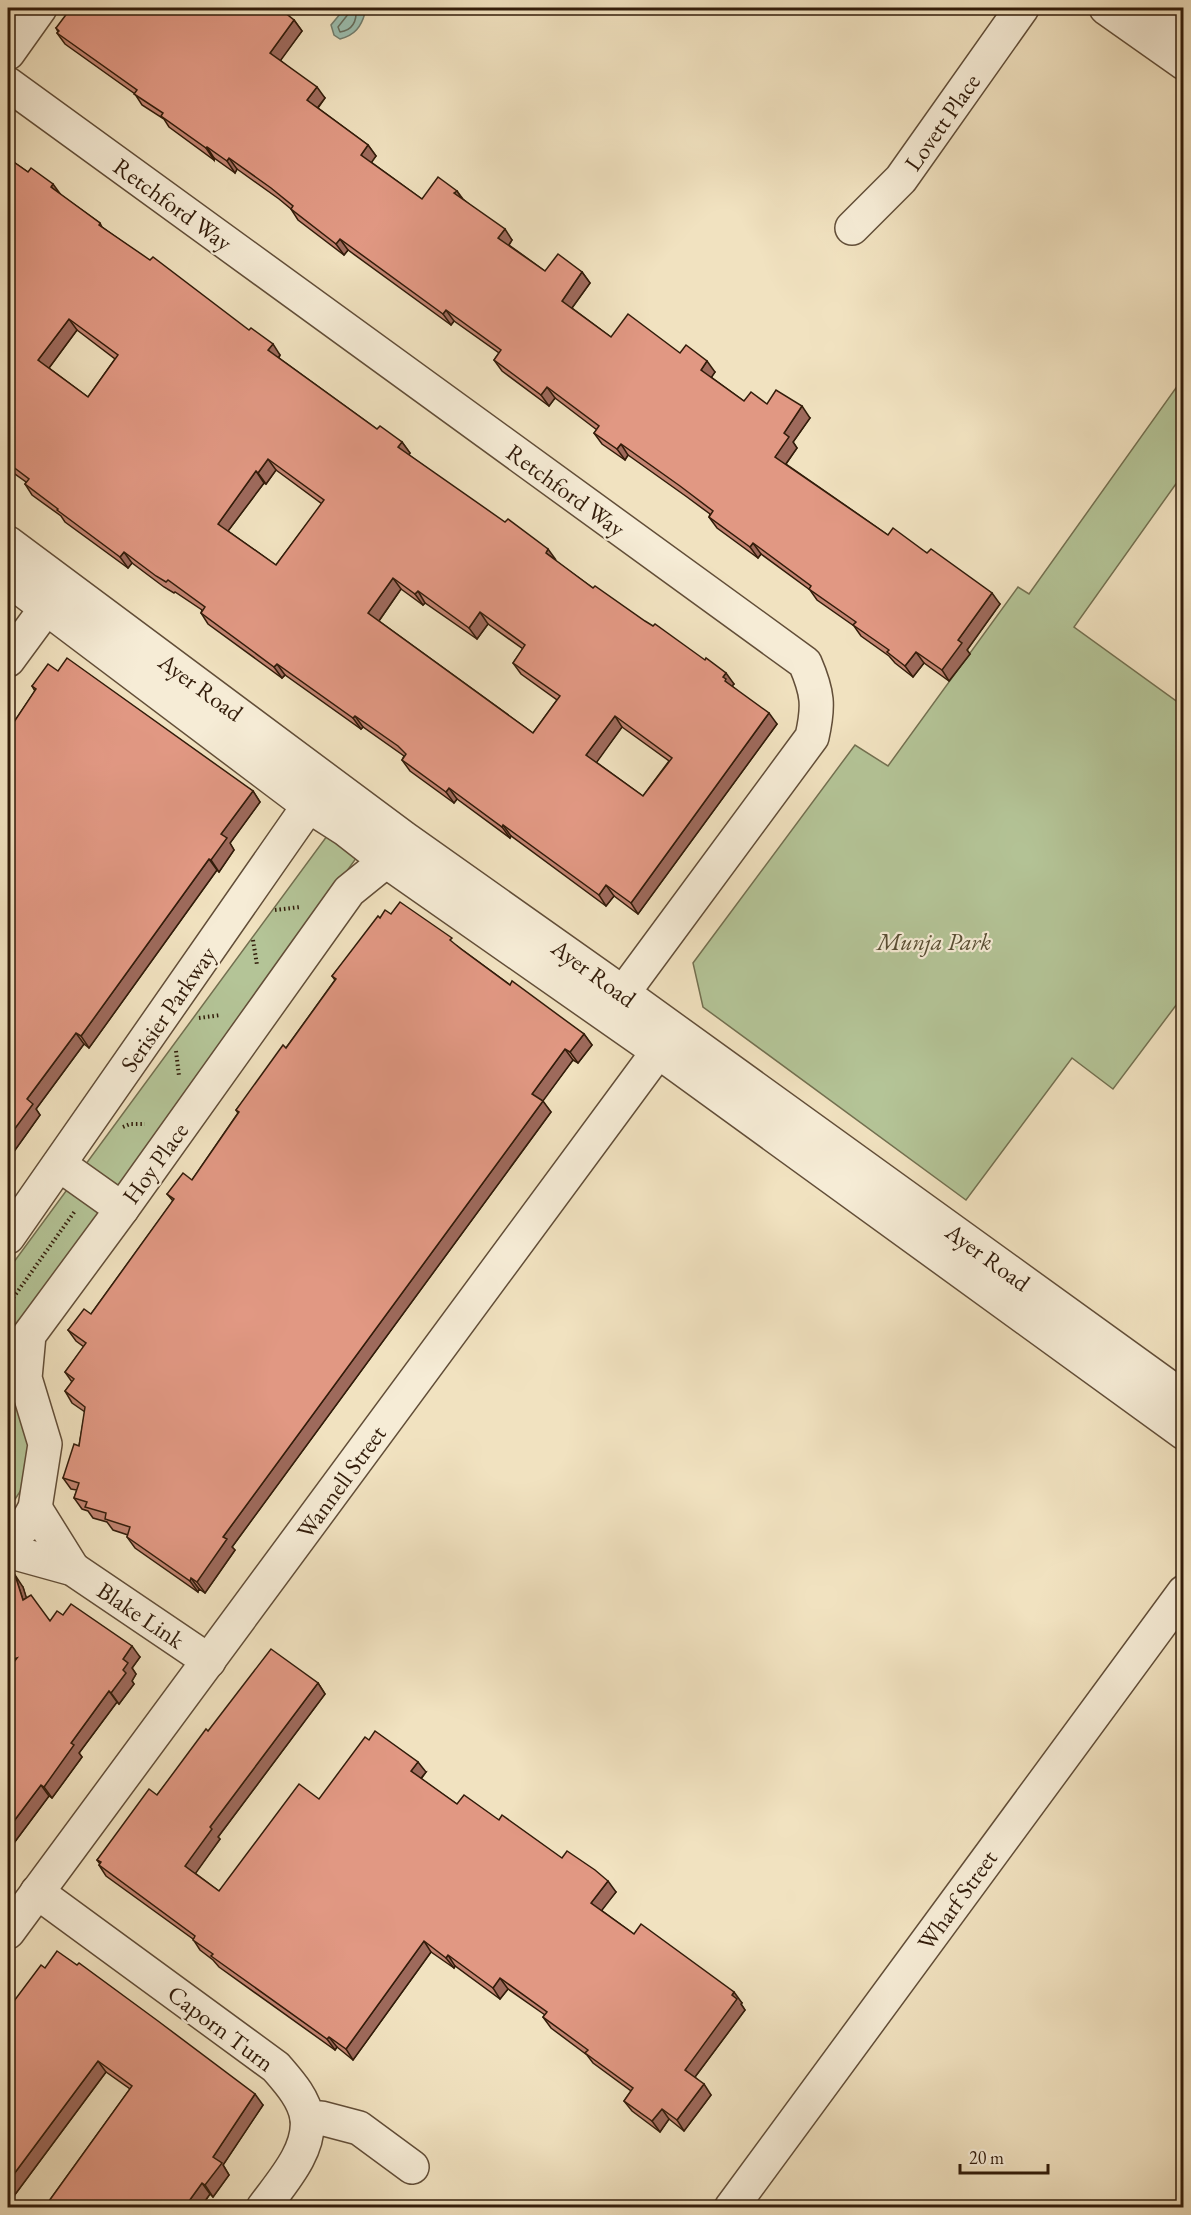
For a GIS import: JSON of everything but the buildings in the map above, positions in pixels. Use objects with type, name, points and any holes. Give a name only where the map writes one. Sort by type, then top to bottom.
[{"type":"street","points":[[8,53],[40,8]]},
{"type":"street","name":"Lovett Place","points":[[852,228],[901,179],[1022,8]]},
{"type":"street","points":[[1107,8],[1184,63]]},
{"type":"street","points":[[1149,8],[1184,32]]},
{"type":"street","name":"Retchford Way","points":[[8,84],[805,663],[818,698],[812,738],[623,993]]},
{"type":"street","name":"Ayer Road","points":[[8,543],[54,597],[395,850],[666,1041],[1184,1398]]},
{"type":"street","name":"Ayer Road","points":[[8,579],[54,597]]},
{"type":"street","points":[[8,660],[54,597]]},
{"type":"street","name":"Serisier Parkway","points":[[8,1237],[318,793]]},
{"type":"street","name":"Ayer Road","points":[[395,850],[623,993],[666,1041],[1184,1432]]},
{"type":"street","name":"Hoy Place","points":[[19,1532],[45,1444],[25,1378],[29,1335],[122,1209],[348,891],[395,850]]},
{"type":"street","name":"Wannell Street","points":[[8,1932],[666,1041]]},
{"type":"street","points":[[60,1165],[122,1209]]},
{"type":"street","name":"Blake Link","points":[[19,1532],[209,1661]]},
{"type":"street","name":"Blake Link","points":[[19,1532],[73,1569]]},
{"type":"street","name":"Wharf Street","points":[[732,2208],[1184,1592]]},
{"type":"street","name":"Caporn Turn","points":[[37,1892],[276,2067],[295,2090],[307,2118]]},
{"type":"street","points":[[263,2208],[301,2150],[306,2135],[307,2118],[321,2118],[360,2128],[412,2167]]},
{"type":"path","points":[[175,1047],[180,1080]]},
{"type":"path","points":[[118,1129],[130,1124],[149,1124]]},
{"type":"green space","name":"Munja Park","points":[[1183,378],[1183,474],[1074,627],[1183,706],[1183,996],[1113,1089],[1072,1058],[966,1200],[703,1007],[693,963],[855,745],[888,766],[1018,587],[1029,594]]},
{"type":"green space","points":[[327,836],[357,857],[12,1336],[8,1379],[8,1270]]},
{"type":"green space","points":[[8,1379],[27,1420],[29,1449],[23,1487],[8,1510]]},
{"type":"water","points":[[345,8],[360,8],[365,13],[357,30],[340,39],[334,35],[331,25]]}]
